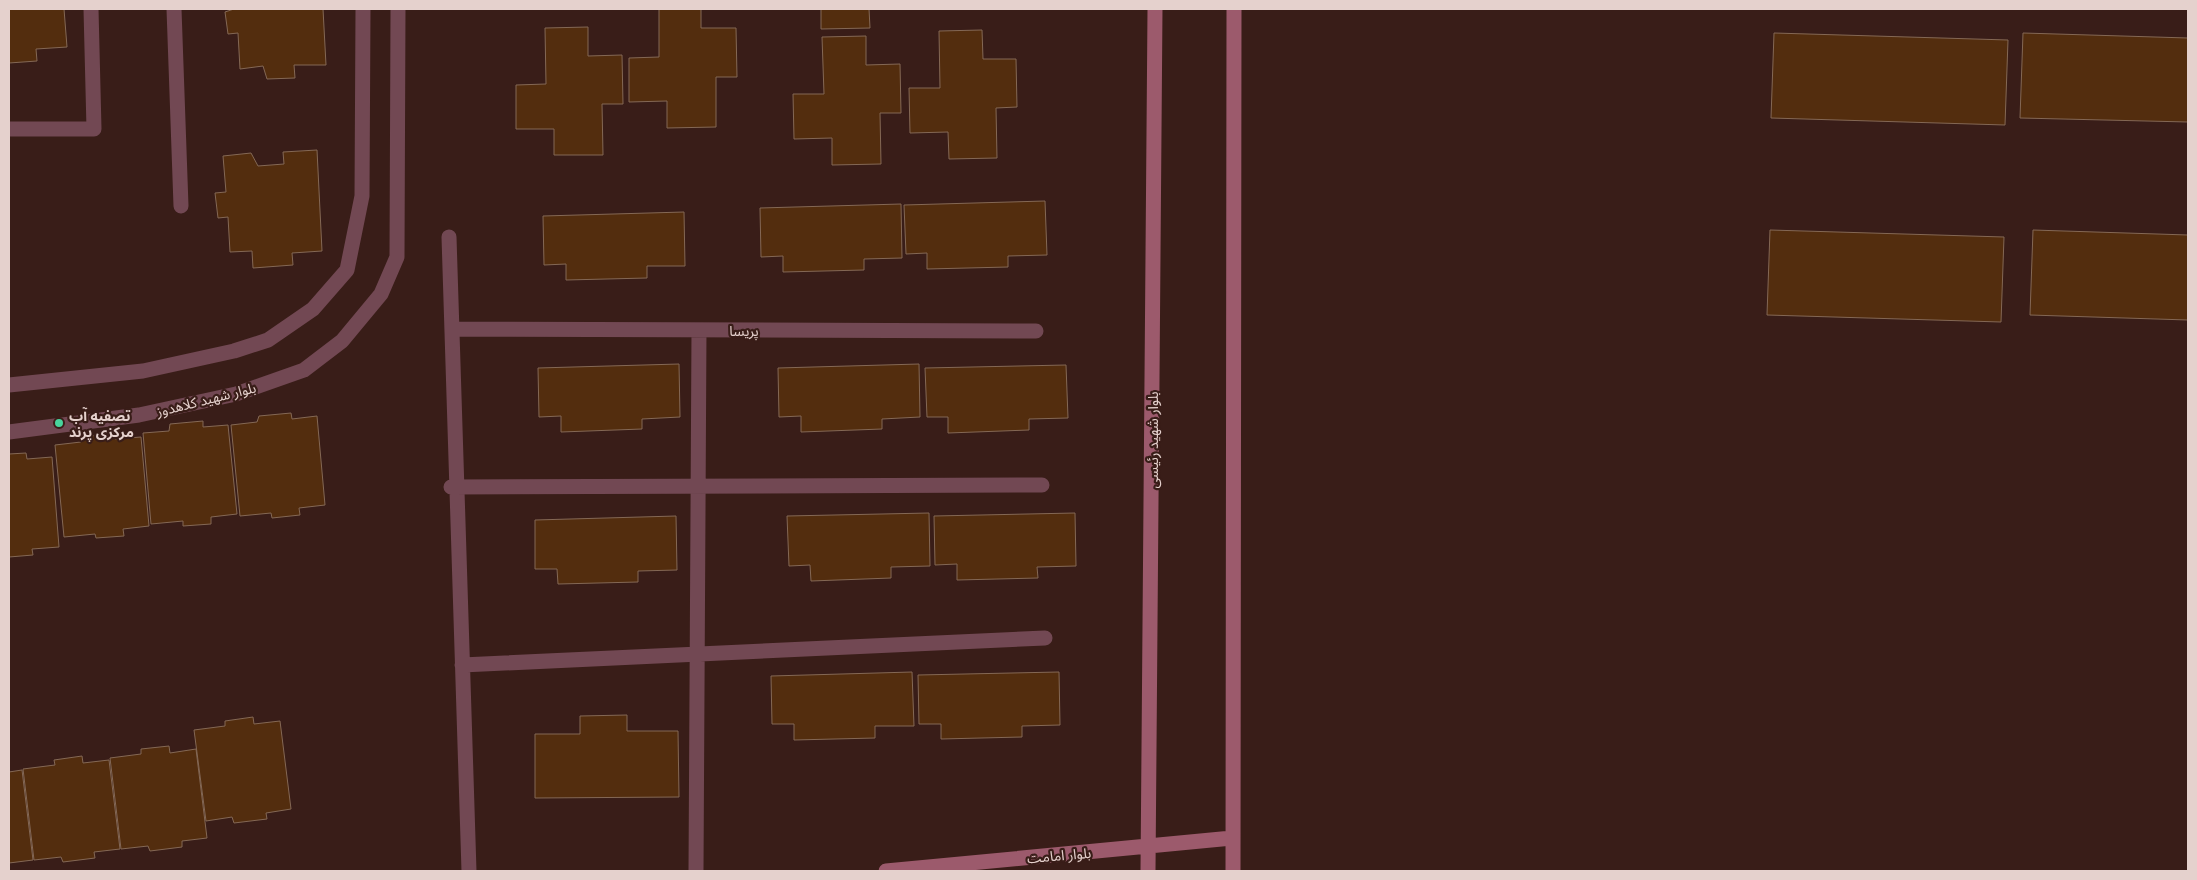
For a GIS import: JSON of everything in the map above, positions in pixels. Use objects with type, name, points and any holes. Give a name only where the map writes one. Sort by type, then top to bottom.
[{"type":"main road","name":"بلوار شهید رئیسی","points":[[1148,871],[1155,9]]},
{"type":"main road","points":[[1232,871],[1234,9]]},
{"type":"main road","name":"بلوار امامت","points":[[886,871],[1232,838]]},
{"type":"street","points":[[9,129],[94,129],[92,9]]},
{"type":"street","points":[[174,9],[181,206]]},
{"type":"street","points":[[9,385],[143,371],[234,351],[268,340],[314,309],[347,270],[362,196],[363,9]]},
{"type":"street","name":"بلوار شهید کلاهدوز","points":[[9,432],[139,415],[236,394],[304,370],[342,341],[381,294],[397,257],[398,9]]},
{"type":"street","points":[[450,237],[454,487],[469,871]]},
{"type":"street","name":"پریسا","points":[[452,329],[1036,331]]},
{"type":"street","points":[[696,871],[699,330]]},
{"type":"street","points":[[454,487],[1042,485]]},
{"type":"street","points":[[462,665],[1046,638]]},
{"type":"building","points":[[9,9],[64,9],[67,47],[36,49],[37,61],[9,63]]},
{"type":"building","points":[[234,9],[323,9],[326,65],[294,65],[295,78],[267,79],[263,66],[240,69],[238,33],[228,34],[225,12]]},
{"type":"building","points":[[659,9],[701,9],[701,28],[736,28],[737,77],[716,77],[716,127],[667,128],[667,101],[629,102],[629,58],[659,57]]},
{"type":"building","points":[[821,9],[869,9],[870,28],[821,29]]},
{"type":"building","points":[[588,27],[588,56],[622,55],[623,104],[602,104],[603,155],[554,155],[554,129],[516,129],[516,85],[546,84],[545,28]]},
{"type":"building","points":[[982,30],[983,59],[1016,59],[1017,107],[996,108],[997,158],[949,159],[948,132],[910,133],[909,88],[940,88],[939,31]]},
{"type":"building","points":[[1774,33],[2008,40],[2005,125],[1771,118]]},
{"type":"building","points":[[2023,33],[2188,38],[2188,122],[2020,118]]},
{"type":"building","points":[[866,36],[866,65],[900,64],[901,113],[880,113],[881,164],[832,165],[832,138],[794,139],[793,94],[824,94],[822,37]]},
{"type":"building","points":[[317,150],[322,251],[292,253],[293,265],[253,268],[252,251],[230,252],[228,217],[218,218],[215,193],[226,192],[223,156],[251,153],[258,166],[284,164],[283,152]]},
{"type":"building","points":[[1045,201],[1047,255],[1008,256],[1008,267],[927,269],[927,253],[906,254],[904,205]]},
{"type":"building","points":[[901,204],[902,258],[864,259],[864,270],[783,272],[783,256],[761,257],[760,208]]},
{"type":"building","points":[[684,212],[685,266],[647,266],[647,278],[566,280],[566,264],[544,265],[543,216]]},
{"type":"building","points":[[1770,230],[2004,237],[2001,322],[1767,315]]},
{"type":"building","points":[[2033,230],[2188,235],[2188,320],[2030,315]]},
{"type":"building","points":[[679,364],[680,417],[642,419],[642,429],[561,432],[561,416],[539,417],[538,368]]},
{"type":"building","points":[[919,364],[920,417],[882,419],[882,429],[801,432],[801,416],[779,417],[778,368]]},
{"type":"building","points":[[1066,365],[1068,418],[1029,419],[1029,430],[948,433],[948,417],[927,417],[925,368]]},
{"type":"building","points":[[291,413],[292,419],[317,416],[325,505],[299,508],[300,515],[272,518],[271,513],[240,516],[231,425],[257,422],[259,416]]},
{"type":"building","points":[[203,421],[203,427],[228,425],[237,514],[211,517],[211,524],[183,526],[183,521],[151,524],[143,433],[169,431],[170,424]]},
{"type":"building","points":[[115,433],[115,439],[141,437],[149,526],[123,529],[124,536],[96,538],[95,534],[64,537],[55,445],[81,442],[83,437]]},
{"type":"building","points":[[26,453],[27,459],[52,457],[59,547],[32,549],[33,555],[9,557],[9,454]]},
{"type":"building","points":[[929,513],[930,566],[891,567],[891,578],[811,581],[810,565],[789,566],[787,516]]},
{"type":"building","points":[[1075,513],[1076,566],[1037,567],[1038,578],[957,580],[957,564],[935,565],[934,516]]},
{"type":"building","points":[[676,516],[677,570],[638,571],[638,582],[558,584],[557,569],[535,569],[535,520]]},
{"type":"building","points":[[912,672],[914,726],[875,726],[875,738],[794,740],[794,724],[772,724],[771,676]]},
{"type":"building","points":[[1059,672],[1060,725],[1022,726],[1022,737],[941,739],[941,724],[919,724],[918,675]]},
{"type":"building","points":[[627,715],[627,731],[678,731],[679,797],[535,798],[535,734],[580,734],[580,716]]},
{"type":"building","points":[[253,717],[254,724],[280,721],[291,809],[266,813],[267,819],[234,823],[232,817],[206,821],[194,730],[225,726],[225,721]]},
{"type":"building","points":[[169,746],[170,753],[196,749],[207,838],[182,841],[182,847],[150,851],[148,846],[121,849],[110,758],[141,754],[141,749]]},
{"type":"building","points":[[82,756],[83,763],[109,760],[120,849],[94,852],[95,858],[63,862],[61,857],[34,860],[23,769],[55,765],[54,760]]},
{"type":"building","points":[[22,770],[33,860],[9,863],[9,772]]},
{"type":"place","name":"تصفیه آب مرکزی پرند","points":[[59,423]]}]
